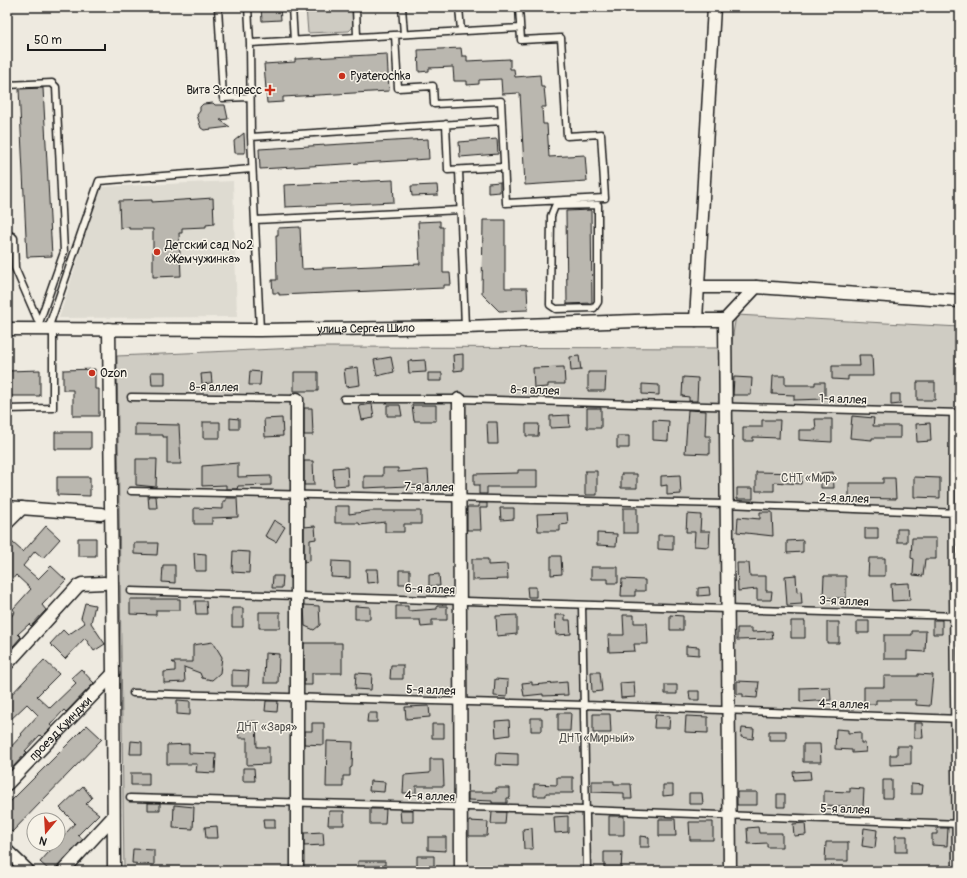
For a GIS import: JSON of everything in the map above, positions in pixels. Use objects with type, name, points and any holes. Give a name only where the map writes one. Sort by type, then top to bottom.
[{"type":"street","points":[[696,320],[714,7]]},
{"type":"street","points":[[698,287],[756,287],[960,301]]},
{"type":"street","points":[[730,871],[726,504],[726,320],[756,287]]},
{"type":"street","name":"улица Сергея Шило","points":[[7,329],[45,327],[260,330],[465,328],[726,320]]},
{"type":"street","points":[[109,329],[114,674],[114,871]]},
{"type":"street","points":[[297,399],[297,871]]},
{"type":"street","points":[[459,399],[461,871]]},
{"type":"street","points":[[7,507],[101,514]]},
{"type":"street","points":[[7,523],[22,508]]},
{"type":"street","points":[[7,664],[78,586],[82,584],[104,583]]},
{"type":"street","name":"проезд Куинджи","points":[[7,784],[114,674]]},
{"type":"street","points":[[63,871],[114,817]]},
{"type":"street","points":[[7,851],[28,871]]},
{"type":"lane","points":[[218,7],[223,98],[249,97]]},
{"type":"lane","points":[[248,7],[250,43],[249,97],[260,330]]},
{"type":"lane","points":[[292,7],[294,41]]},
{"type":"lane","points":[[356,7],[357,37]]},
{"type":"lane","points":[[402,7],[404,34]]},
{"type":"lane","points":[[459,7],[461,31]]},
{"type":"lane","points":[[396,35],[398,88],[434,86],[434,104],[501,101],[506,203],[605,198],[602,134],[567,136],[561,38],[521,40],[519,7]]},
{"type":"lane","points":[[250,43],[520,28]]},
{"type":"lane","points":[[7,85],[52,83],[56,87],[64,252],[45,327],[53,408],[7,409]]},
{"type":"lane","points":[[251,137],[502,121]]},
{"type":"lane","points":[[446,124],[448,170],[504,167]]},
{"type":"lane","points":[[45,327],[99,181],[252,169]]},
{"type":"lane","points":[[459,170],[465,328]]},
{"type":"lane","points":[[598,198],[598,205],[598,302],[594,308],[556,308],[550,305],[551,216],[556,206],[598,205]]},
{"type":"lane","points":[[255,220],[461,210]]},
{"type":"lane","points":[[7,234],[14,238],[17,272],[45,327]]},
{"type":"lane","points":[[7,259],[15,259]]},
{"type":"lane","name":"8-я аллея","points":[[131,397],[297,399]]},
{"type":"lane","name":"8-я аллея","points":[[344,399],[459,399],[726,406]]},
{"type":"lane","name":"1-я аллея","points":[[726,406],[957,413]]},
{"type":"lane","points":[[956,871],[958,823],[957,616],[952,513],[957,413]]},
{"type":"lane","name":"7-я аллея","points":[[131,491],[297,496],[726,504]]},
{"type":"lane","name":"2-я аллея","points":[[726,504],[960,513]]},
{"type":"lane","name":"6-я аллея","points":[[131,591],[727,609]]},
{"type":"lane","points":[[582,605],[587,871]]},
{"type":"lane","name":"3-я аллея","points":[[727,609],[957,616]]},
{"type":"lane","name":"5-я аллея","points":[[134,693],[585,705],[728,711]]},
{"type":"lane","name":"4-я аллея","points":[[728,711],[957,719]]},
{"type":"lane","name":"4-я аллея","points":[[130,798],[461,808],[585,810],[729,816]]},
{"type":"lane","name":"5-я аллея","points":[[729,816],[958,823]]},
{"type":"shaded area","name":"Детский сад №2 «Жемчужинка»","points":[[233,181],[237,317],[59,318],[101,187]]},
{"type":"green space","points":[[306,7],[352,7],[353,27],[349,31],[308,33]]},
{"type":"green space","points":[[736,315],[960,327],[960,871],[124,871],[117,356],[322,347],[731,348]]},
{"type":"building","points":[[261,7],[280,7],[281,20],[262,21]]},
{"type":"building","points":[[461,48],[462,56],[467,56],[467,61],[510,59],[510,69],[514,69],[515,77],[540,75],[541,87],[544,87],[546,107],[542,107],[543,124],[547,124],[549,157],[585,155],[587,181],[525,185],[520,93],[502,94],[501,79],[479,80],[479,84],[467,85],[467,81],[454,81],[453,67],[429,68],[429,71],[419,72],[418,50]]},
{"type":"building","points":[[387,54],[389,91],[283,97],[283,102],[267,103],[264,64],[295,62],[295,59]]},
{"type":"building","points":[[43,88],[52,256],[27,257],[19,89]]},
{"type":"building","points":[[213,103],[215,105],[225,105],[228,119],[220,120],[230,127],[204,130],[201,128],[197,115],[200,111],[200,107],[203,104]]},
{"type":"building","points":[[244,133],[245,153],[235,153],[234,141]]},
{"type":"building","points":[[428,139],[429,159],[260,169],[259,149]]},
{"type":"building","points":[[497,139],[498,154],[460,157],[459,142]]},
{"type":"building","points":[[393,180],[394,202],[285,207],[284,185]]},
{"type":"building","points":[[500,182],[500,192],[488,193],[488,183]]},
{"type":"building","points":[[437,185],[438,195],[412,196],[411,186]]},
{"type":"building","points":[[213,198],[214,224],[206,225],[206,227],[182,228],[182,233],[179,233],[181,276],[153,277],[153,229],[129,229],[129,227],[120,228],[119,201],[152,200],[152,202]]},
{"type":"building","points":[[591,210],[592,303],[567,304],[566,211]]},
{"type":"building","points":[[483,220],[505,220],[505,288],[527,288],[528,310],[499,311],[482,294]]},
{"type":"building","points":[[440,221],[440,227],[443,227],[443,273],[450,273],[451,285],[444,285],[444,288],[279,295],[279,293],[273,293],[272,280],[277,280],[276,235],[278,235],[278,228],[300,227],[302,269],[420,264],[418,222]]},
{"type":"building","points":[[463,354],[463,370],[454,371],[453,355]]},
{"type":"building","points":[[859,355],[872,355],[873,376],[848,376],[848,380],[832,379],[832,366],[860,366]]},
{"type":"building","points":[[579,356],[581,370],[571,371],[570,357]]},
{"type":"building","points":[[391,357],[394,372],[377,376],[374,360]]},
{"type":"building","points":[[425,360],[426,372],[409,373],[408,361]]},
{"type":"building","points":[[358,367],[360,385],[346,387],[344,369]]},
{"type":"building","points":[[564,367],[565,384],[548,384],[548,387],[534,388],[533,368]]},
{"type":"building","points":[[95,369],[95,389],[99,389],[99,416],[73,416],[73,390],[63,390],[63,370]]},
{"type":"building","points":[[40,370],[40,396],[7,396],[7,371]]},
{"type":"building","points":[[250,371],[261,372],[260,385],[249,385]]},
{"type":"building","points":[[151,372],[165,372],[165,385],[152,385]]},
{"type":"building","points":[[294,372],[318,372],[318,391],[294,391]]},
{"type":"building","points":[[588,372],[606,372],[605,391],[588,391]]},
{"type":"building","points":[[211,373],[212,383],[202,384],[201,374]]},
{"type":"building","points":[[428,373],[442,373],[442,381],[428,381]]},
{"type":"building","points":[[773,376],[785,376],[785,385],[815,385],[815,382],[825,382],[825,399],[794,400],[794,395],[772,394]]},
{"type":"building","points":[[683,377],[698,378],[697,401],[689,401],[689,397],[682,396]]},
{"type":"building","points":[[734,377],[752,378],[751,395],[733,395]]},
{"type":"building","points":[[917,382],[935,382],[935,400],[917,400]]},
{"type":"building","points":[[642,384],[659,385],[659,395],[642,394]]},
{"type":"building","points":[[891,394],[900,394],[900,404],[891,405]]},
{"type":"building","points":[[372,404],[374,418],[362,420],[359,406]]},
{"type":"building","points":[[387,405],[400,405],[402,416],[387,416]]},
{"type":"building","points":[[412,405],[436,405],[436,421],[414,421]]},
{"type":"building","points":[[304,408],[312,408],[313,435],[304,435]]},
{"type":"building","points":[[587,408],[601,408],[601,428],[587,428]]},
{"type":"building","points":[[688,410],[706,411],[705,436],[710,436],[710,454],[685,453]]},
{"type":"building","points":[[569,415],[570,427],[550,428],[550,416]]},
{"type":"building","points":[[852,416],[874,418],[873,426],[900,426],[900,438],[872,438],[872,440],[850,438]]},
{"type":"building","points":[[230,418],[239,419],[239,429],[230,429]]},
{"type":"building","points":[[282,418],[283,436],[265,437],[264,419]]},
{"type":"building","points":[[815,419],[832,419],[832,442],[799,440],[799,430],[816,430]]},
{"type":"building","points":[[653,420],[669,421],[668,441],[653,440]]},
{"type":"building","points":[[762,420],[780,420],[779,438],[753,437],[753,441],[743,441],[743,427],[762,427]]},
{"type":"building","points":[[203,422],[220,422],[220,438],[203,438]]},
{"type":"building","points":[[487,422],[497,422],[498,444],[488,444]]},
{"type":"building","points":[[930,423],[931,441],[917,442],[916,424]]},
{"type":"building","points":[[135,424],[179,425],[181,464],[167,464],[167,437],[163,437],[163,435],[135,435]]},
{"type":"building","points":[[526,424],[539,424],[538,436],[526,436]]},
{"type":"building","points":[[55,432],[91,432],[91,449],[55,449]]},
{"type":"building","points":[[617,436],[629,436],[629,448],[617,448]]},
{"type":"building","points":[[136,459],[157,459],[156,487],[136,485]]},
{"type":"building","points":[[304,461],[313,461],[314,485],[304,485]]},
{"type":"building","points":[[238,463],[238,477],[271,476],[271,485],[238,486],[237,489],[226,489],[226,485],[202,486],[202,466]]},
{"type":"building","points":[[347,467],[348,485],[334,486],[333,468]]},
{"type":"building","points":[[383,468],[398,468],[398,472],[428,470],[429,485],[364,488],[364,476],[383,476]]},
{"type":"building","points":[[518,470],[537,470],[537,487],[487,487],[487,494],[479,494],[479,485],[474,485],[474,474],[518,473]]},
{"type":"building","points":[[585,471],[597,471],[597,495],[585,495]]},
{"type":"building","points":[[756,472],[802,473],[801,484],[774,482],[774,491],[756,491]]},
{"type":"building","points":[[833,472],[834,488],[821,488],[821,473]]},
{"type":"building","points":[[621,474],[637,474],[637,488],[621,488]]},
{"type":"building","points":[[680,475],[681,494],[667,495],[667,485],[661,486],[661,476]]},
{"type":"building","points":[[57,477],[90,477],[90,496],[57,495]]},
{"type":"building","points":[[914,477],[940,478],[940,498],[914,497]]},
{"type":"building","points":[[883,478],[895,478],[896,499],[849,498],[849,483],[883,483]]},
{"type":"building","points":[[737,488],[753,488],[753,499],[737,499]]},
{"type":"building","points":[[148,496],[156,496],[157,508],[149,508]]},
{"type":"building","points":[[226,498],[237,498],[238,517],[212,518],[212,524],[194,524],[194,508],[223,509],[223,501],[226,501]]},
{"type":"building","points":[[479,503],[487,503],[487,508],[480,508],[481,530],[467,530],[467,507],[479,507]]},
{"type":"building","points":[[335,506],[349,506],[349,514],[370,511],[421,511],[421,524],[404,524],[404,532],[385,532],[385,522],[360,525],[359,523],[335,523]]},
{"type":"building","points":[[500,508],[514,508],[514,519],[501,520]]},
{"type":"building","points":[[623,508],[637,508],[637,533],[623,533]]},
{"type":"building","points":[[760,512],[772,512],[773,536],[737,532],[738,517],[760,519]]},
{"type":"building","points":[[567,513],[568,524],[560,525],[560,531],[538,531],[537,514]]},
{"type":"building","points":[[687,514],[701,515],[700,531],[710,531],[709,547],[694,546],[695,532],[686,532]]},
{"type":"building","points":[[274,520],[285,527],[276,542],[265,536]]},
{"type":"building","points":[[46,526],[60,539],[43,558],[35,551],[23,566],[38,579],[51,566],[66,580],[42,605],[46,610],[31,626],[29,624],[18,634],[21,637],[7,653],[7,621],[15,612],[13,609],[31,589],[16,575],[7,586],[7,547],[12,542],[23,552]]},
{"type":"building","points":[[315,526],[316,539],[310,540],[310,561],[304,562],[304,527]]},
{"type":"building","points":[[865,528],[878,528],[878,539],[865,539]]},
{"type":"building","points":[[897,529],[907,529],[907,542],[897,542]]},
{"type":"building","points":[[597,533],[617,534],[616,546],[597,545]]},
{"type":"building","points":[[658,535],[673,535],[673,550],[658,549]]},
{"type":"building","points":[[78,538],[96,538],[96,556],[78,556]]},
{"type":"building","points":[[912,538],[936,538],[936,559],[925,559],[923,576],[913,575],[914,559],[911,558]]},
{"type":"building","points":[[803,540],[803,552],[787,553],[787,541]]},
{"type":"building","points":[[134,543],[158,543],[157,555],[134,554]]},
{"type":"building","points":[[233,551],[250,552],[249,573],[232,572]]},
{"type":"building","points":[[194,553],[206,554],[206,571],[195,571]]},
{"type":"building","points":[[551,556],[561,556],[562,574],[551,575]]},
{"type":"building","points":[[869,558],[885,558],[885,576],[868,576]]},
{"type":"building","points":[[472,559],[488,559],[488,565],[507,564],[508,579],[472,580]]},
{"type":"building","points":[[332,561],[350,562],[350,578],[331,577]]},
{"type":"building","points":[[737,563],[749,563],[750,576],[766,576],[766,591],[772,591],[771,600],[757,600],[757,589],[738,591]]},
{"type":"building","points":[[163,565],[175,565],[175,583],[162,582]]},
{"type":"building","points":[[591,567],[618,567],[618,583],[608,583],[608,579],[591,579]]},
{"type":"building","points":[[366,569],[378,569],[379,582],[367,583]]},
{"type":"building","points":[[399,570],[410,570],[410,584],[399,584]]},
{"type":"building","points":[[439,574],[440,586],[429,586],[429,575]]},
{"type":"building","points":[[796,575],[797,592],[801,591],[802,604],[787,605],[785,576]]},
{"type":"building","points":[[273,576],[283,576],[282,588],[272,588]]},
{"type":"building","points":[[824,576],[846,576],[846,598],[823,598]]},
{"type":"building","points":[[622,579],[645,580],[645,591],[635,591],[635,596],[621,596]]},
{"type":"building","points":[[909,583],[910,600],[892,601],[891,584]]},
{"type":"building","points":[[527,587],[536,587],[536,597],[528,597]]},
{"type":"building","points":[[709,587],[710,595],[698,596],[698,588]]},
{"type":"building","points":[[130,599],[180,599],[180,610],[156,610],[156,615],[130,614]]},
{"type":"building","points":[[195,601],[206,601],[207,614],[196,614]]},
{"type":"building","points":[[85,603],[95,605],[91,623],[105,644],[94,651],[85,638],[65,659],[50,644],[63,630],[68,635],[85,623],[81,618]]},
{"type":"building","points":[[304,605],[319,606],[320,625],[314,630],[305,626]]},
{"type":"building","points":[[355,606],[370,607],[370,619],[355,619]]},
{"type":"building","points":[[396,606],[408,606],[408,611],[437,609],[437,606],[447,606],[447,620],[432,620],[432,626],[421,627],[420,620],[396,620]]},
{"type":"building","points":[[232,608],[243,608],[243,627],[232,627]]},
{"type":"building","points":[[259,612],[280,612],[280,628],[259,628]]},
{"type":"building","points":[[517,615],[517,634],[497,636],[496,616]]},
{"type":"building","points":[[555,615],[565,615],[565,620],[570,620],[571,634],[556,635]]},
{"type":"building","points":[[623,615],[634,615],[634,623],[647,623],[648,644],[634,644],[635,651],[609,652],[608,635],[624,635]]},
{"type":"building","points":[[670,615],[683,616],[683,630],[670,630]]},
{"type":"building","points":[[933,620],[942,620],[942,634],[933,634]]},
{"type":"building","points":[[791,621],[805,621],[805,638],[791,638]]},
{"type":"building","points":[[857,621],[869,621],[869,633],[857,633]]},
{"type":"building","points":[[827,622],[839,622],[839,643],[827,643]]},
{"type":"building","points":[[737,628],[752,628],[752,632],[772,631],[773,639],[737,640]]},
{"type":"building","points":[[912,631],[926,631],[925,652],[907,651],[907,659],[884,659],[884,635],[912,635]]},
{"type":"building","points":[[213,642],[222,657],[220,673],[212,680],[202,678],[200,673],[184,667],[185,682],[164,683],[164,672],[175,671],[175,664],[172,662],[193,662],[193,645]]},
{"type":"building","points":[[304,643],[342,643],[342,673],[312,673],[312,685],[304,685]]},
{"type":"building","points":[[686,646],[699,647],[699,655],[686,654]]},
{"type":"building","points":[[265,653],[279,654],[278,683],[264,683]]},
{"type":"building","points":[[44,660],[59,674],[37,696],[50,708],[76,683],[71,678],[81,669],[94,683],[66,712],[64,710],[50,725],[52,727],[42,737],[40,735],[12,768],[7,763],[7,751],[38,715],[27,704],[7,723],[7,699]]},
{"type":"building","points":[[391,665],[403,665],[403,679],[390,679]]},
{"type":"building","points":[[232,670],[249,671],[248,686],[232,686]]},
{"type":"building","points":[[591,672],[600,672],[602,691],[592,692]]},
{"type":"building","points":[[356,673],[372,674],[371,690],[355,689]]},
{"type":"building","points":[[918,674],[933,675],[930,706],[916,705],[916,700],[876,700],[876,704],[864,704],[864,687],[884,687],[884,676],[918,676]]},
{"type":"building","points":[[495,679],[508,680],[507,697],[494,696]]},
{"type":"building","points":[[737,681],[759,682],[757,698],[743,697],[743,694],[737,694]]},
{"type":"building","points":[[532,682],[532,685],[567,682],[568,695],[543,696],[543,694],[524,696],[522,683]]},
{"type":"building","points":[[634,682],[635,697],[621,698],[620,683]]},
{"type":"building","points":[[665,685],[677,685],[677,694],[665,694]]},
{"type":"building","points":[[830,687],[831,700],[800,702],[800,688]]},
{"type":"building","points":[[689,691],[699,691],[699,700],[690,700]]},
{"type":"building","points":[[177,700],[190,701],[190,715],[177,714]]},
{"type":"building","points":[[266,701],[278,701],[277,712],[265,711]]},
{"type":"building","points":[[429,706],[430,717],[406,719],[405,707]]},
{"type":"building","points":[[368,713],[377,713],[377,722],[367,722]]},
{"type":"building","points":[[558,713],[571,713],[570,731],[558,731]]},
{"type":"building","points":[[593,714],[610,714],[611,733],[593,733]]},
{"type":"building","points":[[655,715],[670,716],[669,728],[654,728]]},
{"type":"building","points":[[686,716],[708,717],[708,733],[685,732]]},
{"type":"building","points":[[531,718],[542,718],[542,731],[531,731]]},
{"type":"building","points":[[509,720],[510,735],[496,737],[495,721]]},
{"type":"building","points":[[256,721],[257,747],[269,747],[269,764],[247,765],[247,738],[239,738],[238,722]]},
{"type":"building","points":[[312,723],[324,723],[324,745],[304,744],[304,731],[312,731]]},
{"type":"building","points":[[914,723],[922,723],[923,738],[914,738]]},
{"type":"building","points":[[432,724],[444,724],[444,738],[432,738]]},
{"type":"building","points":[[87,725],[102,739],[31,812],[26,812],[26,818],[12,832],[7,827],[7,805]]},
{"type":"building","points":[[742,728],[754,729],[753,739],[741,737]]},
{"type":"building","points":[[836,729],[848,730],[848,733],[861,732],[861,743],[865,743],[866,752],[852,753],[852,750],[835,749]]},
{"type":"building","points":[[769,731],[786,731],[786,740],[769,740]]},
{"type":"building","points":[[131,741],[142,742],[142,754],[130,754]]},
{"type":"building","points":[[327,741],[353,742],[352,767],[350,768],[350,776],[343,776],[343,787],[326,787]]},
{"type":"building","points":[[189,744],[189,753],[216,754],[215,773],[196,772],[197,764],[167,764],[167,745]]},
{"type":"building","points":[[803,744],[820,744],[821,762],[803,762]]},
{"type":"building","points":[[897,746],[911,746],[911,764],[890,765],[890,755],[897,755]]},
{"type":"building","points":[[496,753],[518,754],[518,766],[495,765]]},
{"type":"building","points":[[430,759],[443,759],[444,786],[416,786],[416,793],[403,793],[404,775],[430,773]]},
{"type":"building","points":[[243,768],[254,768],[255,781],[243,781]]},
{"type":"building","points":[[810,771],[811,779],[794,780],[793,772]]},
{"type":"building","points":[[131,773],[149,773],[149,785],[131,785]]},
{"type":"building","points":[[557,777],[573,777],[573,793],[546,793],[546,796],[534,796],[534,784],[557,785]]},
{"type":"building","points":[[883,780],[892,780],[892,798],[883,798]]},
{"type":"building","points":[[370,781],[385,782],[384,792],[369,791]]},
{"type":"building","points":[[592,781],[614,781],[614,784],[631,784],[632,799],[624,799],[624,793],[592,792]]},
{"type":"building","points":[[911,784],[923,785],[922,794],[911,794]]},
{"type":"building","points":[[663,785],[673,785],[673,795],[663,796]]},
{"type":"building","points":[[83,786],[92,798],[86,804],[99,814],[78,835],[83,839],[58,866],[56,871],[50,871],[40,862],[49,852],[66,852],[66,833],[75,823],[66,814],[66,812],[60,808]]},
{"type":"building","points":[[496,788],[510,788],[510,798],[507,798],[507,803],[468,800],[468,792],[496,792]]},
{"type":"building","points":[[850,788],[864,789],[863,807],[824,805],[824,791],[850,792]]},
{"type":"building","points":[[737,792],[757,792],[757,805],[737,805]]},
{"type":"building","points":[[689,793],[702,793],[703,804],[689,804]]},
{"type":"building","points":[[777,794],[785,794],[785,807],[777,807]]},
{"type":"building","points":[[148,803],[160,803],[160,810],[148,810]]},
{"type":"building","points":[[174,805],[194,807],[193,829],[173,828]]},
{"type":"building","points":[[370,809],[386,809],[385,824],[370,824]]},
{"type":"building","points":[[400,810],[413,810],[413,822],[401,822]]},
{"type":"building","points":[[329,811],[344,811],[344,825],[328,825]]},
{"type":"building","points":[[492,812],[506,812],[505,824],[491,824]]},
{"type":"building","points":[[568,816],[568,832],[555,833],[554,817]]},
{"type":"building","points":[[609,816],[624,816],[624,835],[609,835]]},
{"type":"building","points":[[263,819],[275,819],[275,828],[264,828]]},
{"type":"building","points":[[659,819],[675,819],[676,836],[659,836]]},
{"type":"building","points":[[469,821],[488,822],[487,836],[469,836]]},
{"type":"building","points":[[689,822],[713,822],[713,840],[690,840]]},
{"type":"building","points":[[805,823],[806,835],[794,836],[793,824]]},
{"type":"building","points":[[217,826],[218,838],[206,838],[205,827]]},
{"type":"building","points":[[758,827],[759,833],[782,833],[782,847],[767,847],[767,843],[748,844],[747,828]]},
{"type":"building","points":[[532,828],[533,849],[524,849],[523,829]]},
{"type":"building","points":[[864,828],[877,830],[875,848],[862,846]]},
{"type":"building","points":[[937,828],[948,828],[947,846],[932,845],[932,834],[937,834]]},
{"type":"building","points":[[323,832],[324,845],[304,846],[304,833]]},
{"type":"building","points":[[640,836],[649,837],[649,847],[640,847]]},
{"type":"building","points":[[895,836],[907,836],[907,852],[895,852]]},
{"type":"building","points":[[428,837],[446,837],[446,851],[428,850]]},
{"type":"building","points":[[826,842],[848,842],[848,861],[825,861]]},
{"type":"building","points":[[133,849],[154,850],[154,865],[132,863]]},
{"type":"building","points":[[604,852],[622,852],[621,871],[604,871]]},
{"type":"building","points":[[417,856],[434,856],[434,871],[417,871]]},
{"type":"building","points":[[358,861],[385,861],[385,871],[358,871]]},
{"type":"place","name":"Pyaterochka","points":[[342,76]]},
{"type":"place","name":"Вита Экспресс","points":[[270,90]]},
{"type":"place","name":"Детский сад №2 «Жемчужинка»","points":[[157,252]]},
{"type":"place","name":"Ozon","points":[[92,373]]},
{"type":"park label","name":"СНТ «Мир»","points":[[809,478]]},
{"type":"park label","name":"ДНТ «Заря»","points":[[267,727]]},
{"type":"park label","name":"ДНТ «Мирный»","points":[[597,738]]}]
